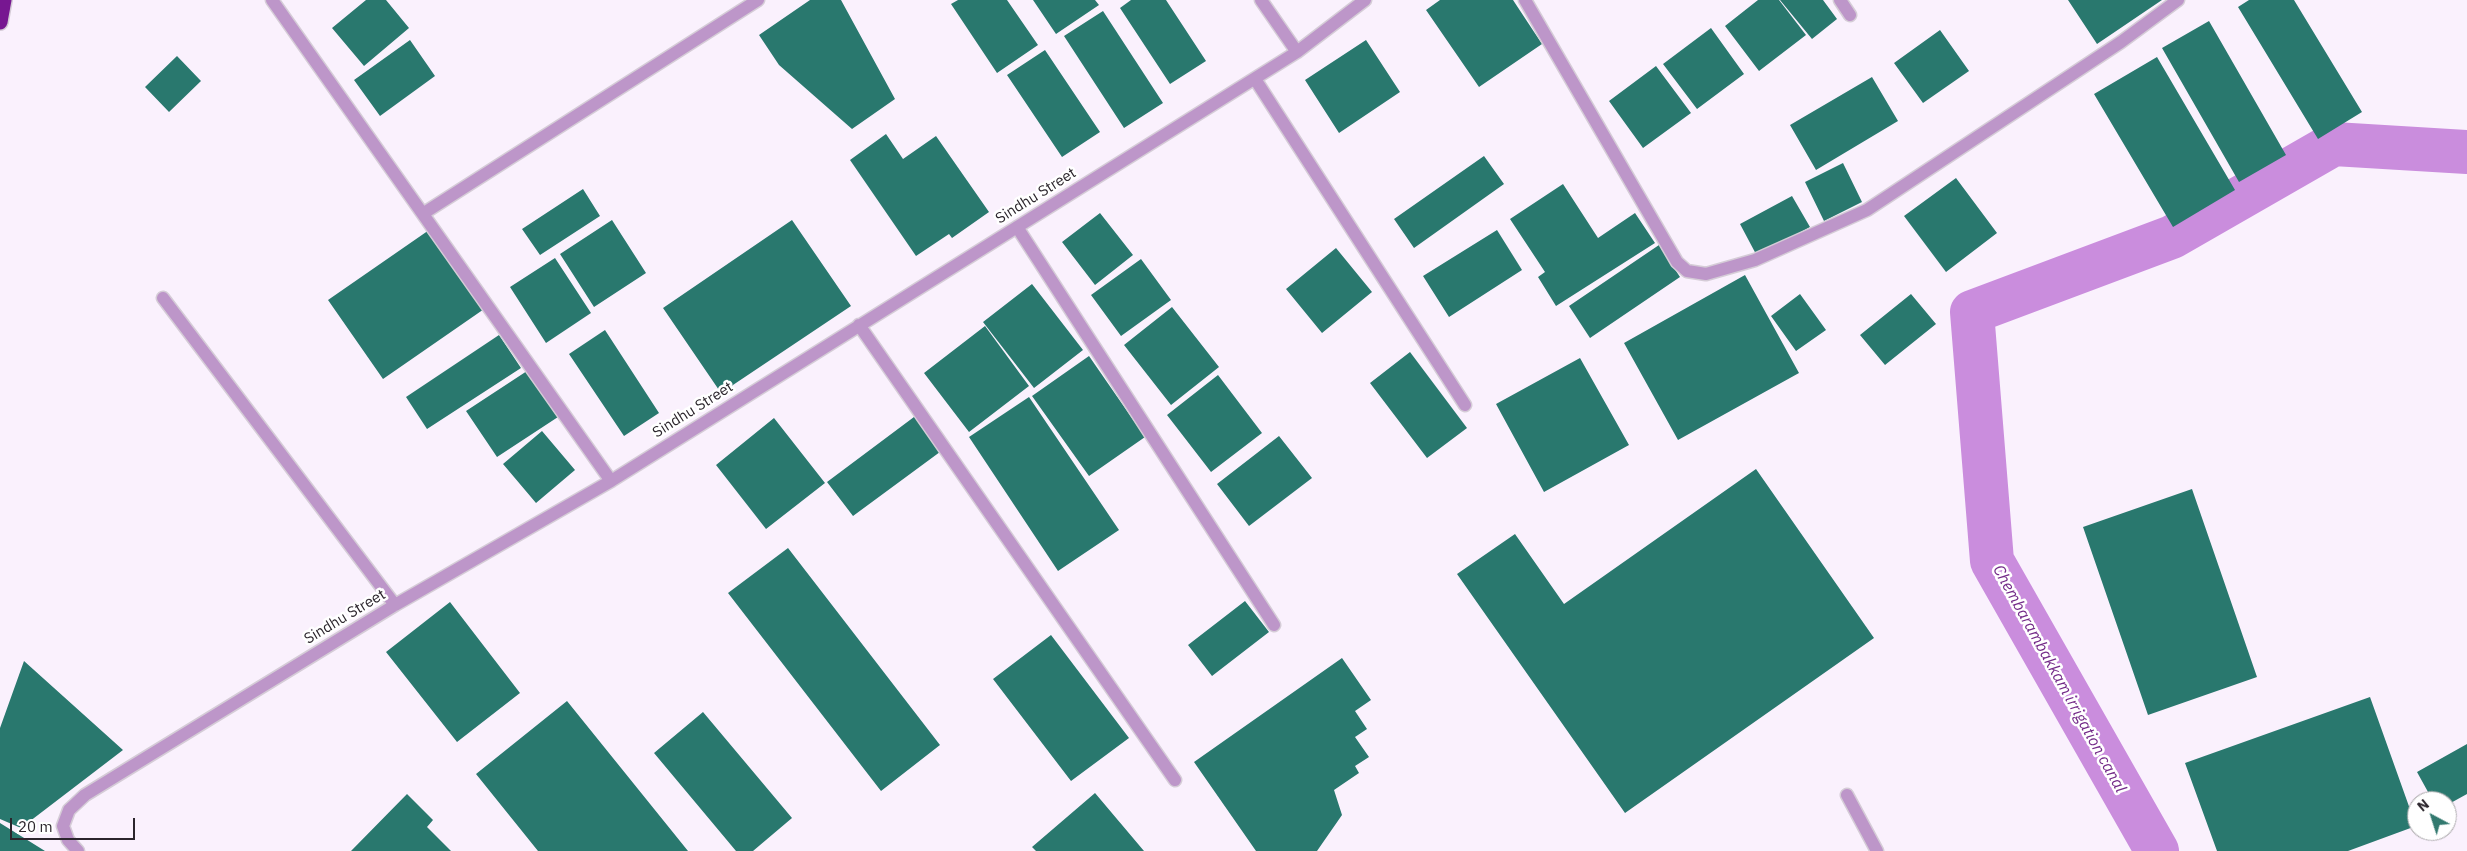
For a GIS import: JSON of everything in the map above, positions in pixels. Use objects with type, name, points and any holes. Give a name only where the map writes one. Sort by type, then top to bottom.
[{"type":"highway","points":[[0,22],[4,0]]},
{"type":"street","points":[[272,0],[424,213],[611,481]]},
{"type":"street","points":[[424,213],[758,0]]},
{"type":"street","points":[[1261,0],[1297,52]]},
{"type":"street","name":"Sindhu Street","points":[[78,851],[68,840],[63,826],[69,810],[85,795],[396,605],[611,481],[1255,79],[1297,52],[1365,0]]},
{"type":"street","points":[[1524,0],[1677,262],[1688,271],[1706,274],[1755,260],[1866,210],[2121,42],[2178,0]]},
{"type":"street","points":[[1840,0],[1850,15]]},
{"type":"street","points":[[1255,79],[1466,405]]},
{"type":"street","points":[[1017,227],[1274,625]]},
{"type":"street","points":[[163,298],[396,605]]},
{"type":"street","points":[[859,325],[1175,780]]},
{"type":"street","points":[[1847,795],[1877,851]]},
{"type":"building","points":[[366,0],[386,0],[409,28],[364,66],[332,28]]},
{"type":"building","points":[[810,0],[841,0],[895,99],[852,129],[779,65],[759,35]]},
{"type":"building","points":[[958,0],[1007,0],[1038,45],[997,73],[951,4]]},
{"type":"building","points":[[1033,0],[1095,0],[1099,5],[1056,34]]},
{"type":"building","points":[[1131,0],[1166,0],[1206,61],[1170,84],[1120,8]]},
{"type":"building","points":[[1440,0],[1513,0],[1542,44],[1479,87],[1426,10]]},
{"type":"building","points":[[1758,0],[1779,0],[1806,35],[1759,71],[1725,26]]},
{"type":"building","points":[[1780,0],[1823,0],[1837,19],[1812,39]]},
{"type":"building","points":[[2068,0],[2162,0],[2097,44]]},
{"type":"building","points":[[2249,0],[2294,0],[2362,112],[2318,139],[2238,7]]},
{"type":"building","points":[[1103,11],[1163,103],[1124,128],[1064,36]]},
{"type":"building","points":[[2209,21],[2286,155],[2239,182],[2162,48]]},
{"type":"building","points":[[1711,28],[1744,74],[1697,109],[1663,64]]},
{"type":"building","points":[[1940,30],[1969,71],[1923,103],[1894,63]]},
{"type":"building","points":[[410,40],[435,76],[380,116],[354,80]]},
{"type":"building","points":[[1366,40],[1400,92],[1339,133],[1305,80]]},
{"type":"building","points":[[1045,50],[1100,132],[1062,157],[1007,75]]},
{"type":"building","points":[[177,56],[201,81],[169,112],[145,87]]},
{"type":"building","points":[[2157,57],[2235,190],[2173,227],[2094,94]]},
{"type":"building","points":[[1656,66],[1691,113],[1643,148],[1609,101]]},
{"type":"building","points":[[1872,77],[1898,121],[1816,170],[1790,125]]},
{"type":"building","points":[[886,134],[903,159],[936,136],[989,212],[952,238],[949,234],[916,256],[850,160]]},
{"type":"building","points":[[1484,156],[1504,184],[1414,248],[1394,219]]},
{"type":"building","points":[[1843,163],[1862,202],[1824,221],[1805,182]]},
{"type":"building","points":[[1956,178],[1997,233],[1946,272],[1904,216]]},
{"type":"building","points":[[1563,184],[1598,238],[1635,213],[1655,243],[1556,306],[1538,277],[1545,272],[1510,219]]},
{"type":"building","points":[[583,189],[600,216],[540,255],[522,229]]},
{"type":"building","points":[[1792,196],[1810,227],[1757,256],[1740,224]]},
{"type":"building","points":[[1100,213],[1133,255],[1095,285],[1062,242]]},
{"type":"building","points":[[612,220],[646,273],[594,307],[560,254]]},
{"type":"building","points":[[792,220],[851,306],[721,393],[663,308]]},
{"type":"building","points":[[432,228],[487,307],[383,379],[328,300]]},
{"type":"building","points":[[1497,230],[1522,270],[1449,317],[1423,276]]},
{"type":"building","points":[[1659,245],[1680,277],[1590,338],[1569,306]]},
{"type":"building","points":[[1336,248],[1372,292],[1322,333],[1286,289]]},
{"type":"building","points":[[555,258],[591,313],[546,343],[510,287]]},
{"type":"building","points":[[1141,259],[1171,300],[1121,336],[1091,295]]},
{"type":"building","points":[[1745,275],[1799,373],[1678,440],[1624,343]]},
{"type":"building","points":[[1032,284],[1083,350],[1034,388],[983,322]]},
{"type":"building","points":[[1800,294],[1826,330],[1796,351],[1771,316]]},
{"type":"building","points":[[1911,294],[1936,324],[1885,365],[1860,335]]},
{"type":"building","points":[[1172,307],[1219,367],[1171,405],[1124,345]]},
{"type":"building","points":[[985,326],[1029,386],[969,432],[924,373]]},
{"type":"building","points":[[605,330],[659,413],[624,436],[569,354]]},
{"type":"building","points":[[499,335],[521,368],[427,429],[406,397]]},
{"type":"building","points":[[1410,352],[1467,428],[1427,458],[1370,383]]},
{"type":"building","points":[[1089,356],[1145,437],[1089,476],[1032,396]]},
{"type":"building","points":[[1580,358],[1629,445],[1544,492],[1496,404]]},
{"type":"building","points":[[527,371],[558,417],[497,457],[466,411]]},
{"type":"building","points":[[1218,375],[1262,433],[1211,472],[1167,415]]},
{"type":"building","points":[[1029,397],[1119,530],[1058,571],[969,437]]},
{"type":"building","points":[[918,414],[944,449],[853,516],[827,482]]},
{"type":"building","points":[[774,418],[825,483],[766,529],[716,465]]},
{"type":"building","points":[[542,431],[575,470],[536,503],[503,464]]},
{"type":"building","points":[[1279,436],[1312,478],[1249,526],[1217,484]]},
{"type":"building","points":[[1756,469],[1874,638],[1625,813],[1457,574],[1515,534],[1564,604]]},
{"type":"building","points":[[2192,489],[2257,677],[2148,715],[2083,527]]},
{"type":"building","points":[[788,548],[940,745],[881,791],[728,593]]},
{"type":"building","points":[[1245,601],[1269,632],[1212,676],[1188,645]]},
{"type":"building","points":[[450,602],[520,693],[457,742],[386,652]]},
{"type":"building","points":[[1051,635],[1129,738],[1071,781],[993,679]]},
{"type":"building","points":[[1342,658],[1371,700],[1355,711],[1367,729],[1355,737],[1369,757],[1355,766],[1359,773],[1334,790],[1342,815],[1317,851],[1256,851],[1194,762]]},
{"type":"building","points":[[24,661],[123,750],[21,828],[0,819],[0,728]]},
{"type":"building","points":[[2370,697],[2407,801],[2407,829],[2348,851],[2217,851],[2185,763]]},
{"type":"building","points":[[567,701],[688,851],[538,851],[476,774]]},
{"type":"building","points":[[703,712],[792,818],[753,851],[736,851],[654,753]]},
{"type":"building","points":[[2467,744],[2467,794],[2457,800],[2457,791],[2427,791],[2417,772]]},
{"type":"building","points":[[1095,793],[1144,851],[1036,851],[1032,847]]},
{"type":"building","points":[[407,794],[433,820],[427,827],[451,851],[351,851]]},
{"type":"building","points":[[0,823],[45,851],[0,851]]},
{"type":"waterway","name":"Chembarambakkam irrigation canal","points":[[2157,851],[1992,561],[1972,312],[2172,237],[2334,144],[2467,152]]}]
